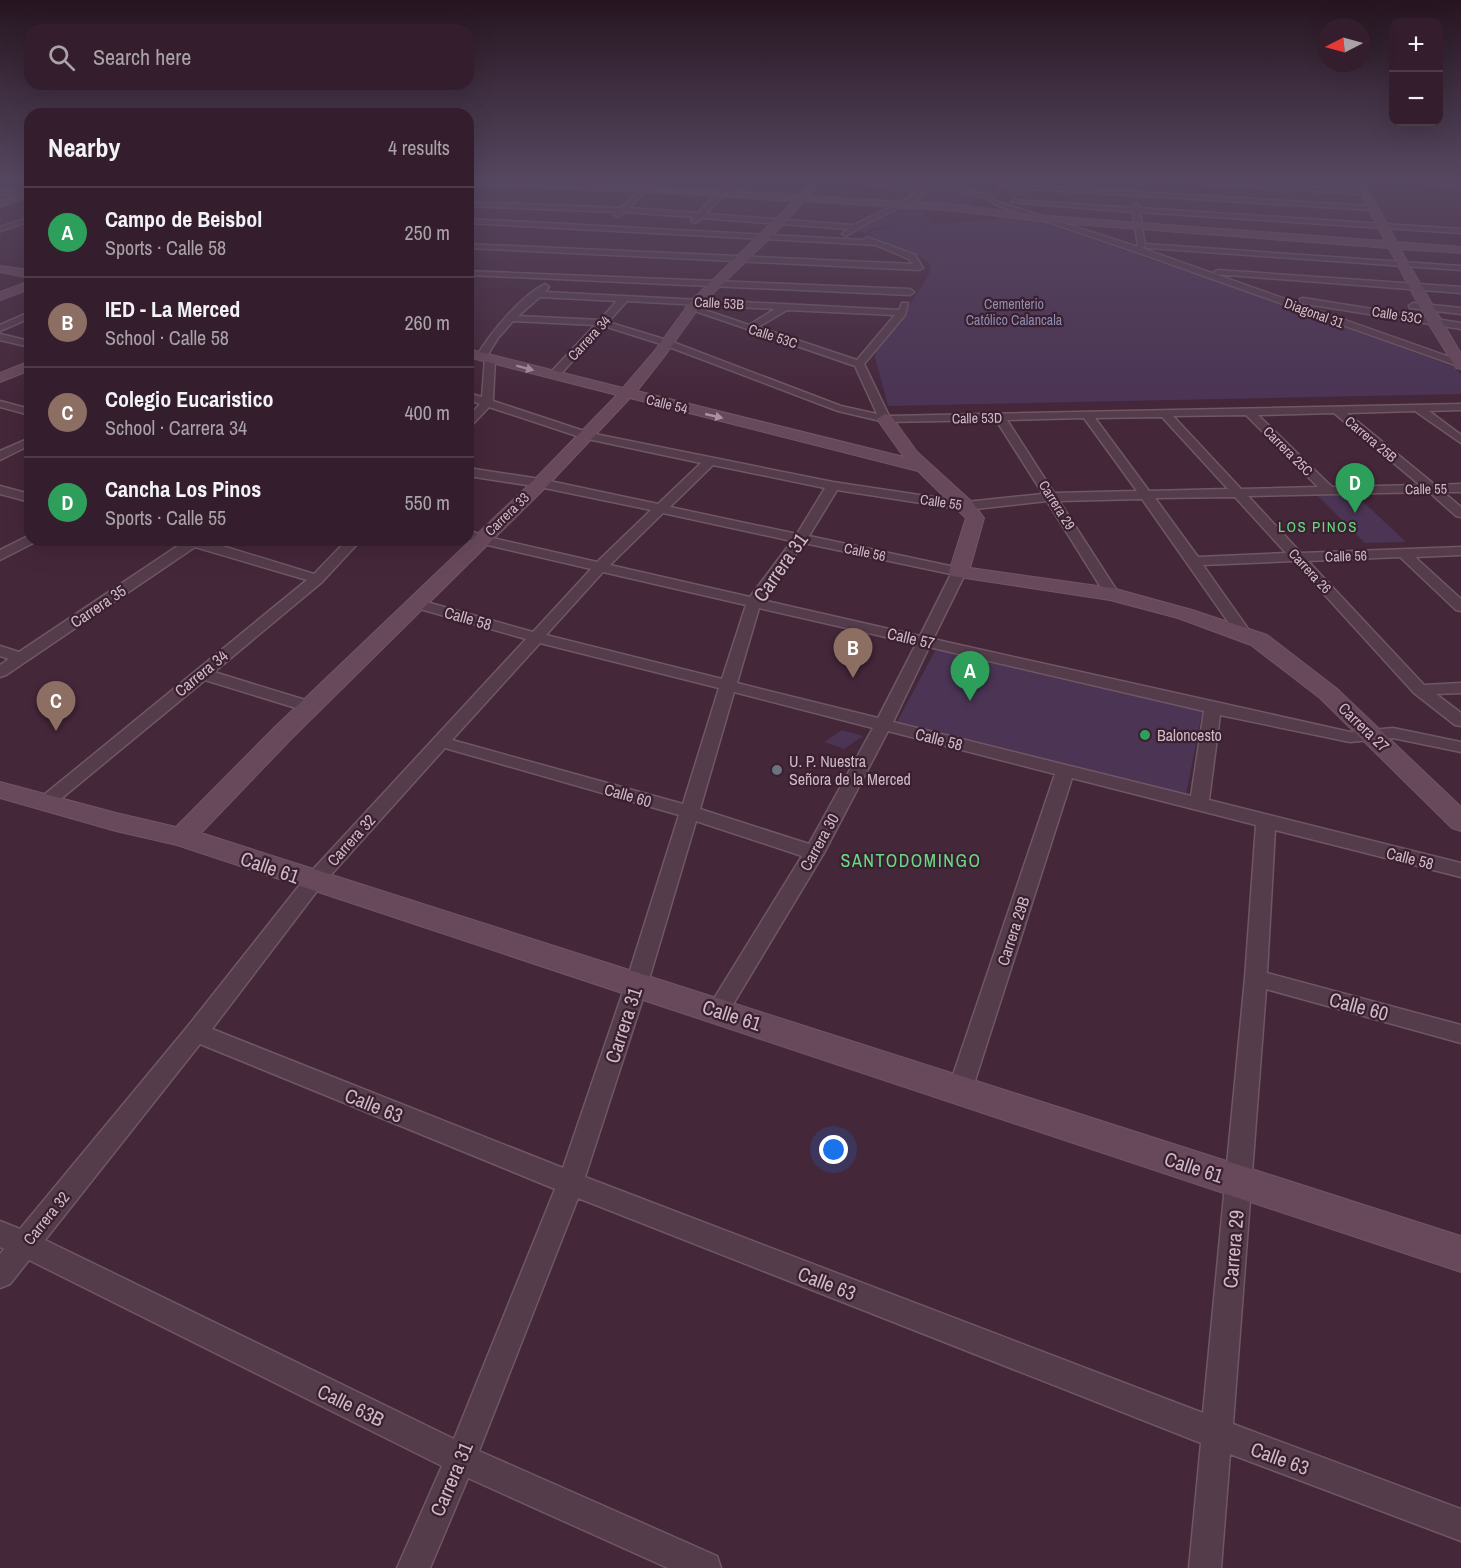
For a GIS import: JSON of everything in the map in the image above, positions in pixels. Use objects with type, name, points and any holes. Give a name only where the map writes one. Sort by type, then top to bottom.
[{"type":"street","points":[[475,253],[478,250]]},
{"type":"street","points":[[474,417],[487,403],[480,356],[489,341],[582,250]]},
{"type":"street","points":[[585,250],[743,259],[836,250]]},
{"type":"street","points":[[656,263],[668,250]]},
{"type":"street","name":"Carrera 33","points":[[474,537],[540,483],[587,436],[626,395],[694,305],[751,250]]},
{"type":"street","points":[[827,250],[914,279]]},
{"type":"street","points":[[894,250],[912,257],[914,279],[902,313],[859,364],[885,419],[902,444],[922,467],[966,506],[975,522],[959,572]]},
{"type":"street","name":"Diagonal 31","points":[[1145,250],[1262,295],[1461,364]]},
{"type":"street","points":[[1189,250],[1461,268]]},
{"type":"street","points":[[1265,250],[1281,288]]},
{"type":"street","points":[[1395,250],[1434,321],[1461,364]]},
{"type":"street","points":[[1440,250],[1461,252]]},
{"type":"street","points":[[750,328],[787,307],[806,287],[831,251]]},
{"type":"street","points":[[0,269],[24,273]]},
{"type":"street","points":[[474,273],[562,270],[640,280],[806,287],[914,279]]},
{"type":"street","points":[[1198,271],[1281,288],[1415,287],[1461,290]]},
{"type":"street","points":[[640,280],[648,272]]},
{"type":"street","points":[[0,296],[24,287]]},
{"type":"street","name":"Calle 53C","points":[[1262,295],[1281,288],[1461,326]]},
{"type":"street","points":[[1302,293],[1359,299]]},
{"type":"street","points":[[537,294],[623,300]]},
{"type":"street","name":"Calle 53C","points":[[623,300],[651,300],[694,305],[750,328],[859,364]]},
{"type":"street","name":"Carrera 34","points":[[554,375],[623,300]]},
{"type":"street","name":"Calle 53B","points":[[694,305],[902,313]]},
{"type":"street","points":[[1404,305],[1461,312]]},
{"type":"street","points":[[0,328],[24,318]]},
{"type":"street","name":"Calle 53D","points":[[510,318],[603,324],[667,343],[829,405],[885,419],[1166,415],[1461,407]]},
{"type":"street","points":[[0,337],[24,343]]},
{"type":"street","name":"Calle 54","points":[[480,356],[626,395],[922,467]]},
{"type":"street","points":[[0,378],[24,367]]},
{"type":"street","name":"Calle 55","points":[[474,398],[587,436],[833,486],[966,506],[1052,497],[1461,488]]},
{"type":"street","points":[[0,404],[24,410]]},
{"type":"street","points":[[1418,408],[1461,440]]},
{"type":"street","name":"Carrera 25B","points":[[1337,410],[1461,513]]},
{"type":"street","name":"Carrera 25C","points":[[1249,412],[1328,490]]},
{"type":"street","name":"Carrera 26","points":[[1166,415],[1420,690],[1461,721]]},
{"type":"street","name":"Carrera 27","points":[[1088,416],[1251,637],[1328,693],[1461,822]]},
{"type":"street","name":"Carrera 29","points":[[1000,417],[1112,594]]},
{"type":"street","points":[[0,456],[24,444]]},
{"type":"street","name":"Calle 54","points":[[866,452],[889,453],[902,444]]},
{"type":"street","name":"Carrera 32","points":[[0,1275],[12,1239],[196,1033],[313,882],[601,566],[711,460]]},
{"type":"street","name":"Calle 56","points":[[474,473],[540,483],[959,572],[1112,594],[1185,614],[1251,637]]},
{"type":"street","name":"Carrera 31","points":[[413,1568],[461,1459],[570,1184],[636,986],[754,601],[801,538],[833,486]]},
{"type":"street","points":[[0,490],[24,496]]},
{"type":"street","name":"Calle 57","points":[[474,537],[1213,708],[1350,737],[1393,733],[1461,747]]},
{"type":"street","points":[[0,556],[24,542]]},
{"type":"street","name":"Carrera 35","points":[[0,672],[184,546]]},
{"type":"street","points":[[208,546],[317,579]]},
{"type":"street","name":"Carrera 34","points":[[45,803],[200,673],[317,579],[348,546]]},
{"type":"street","name":"Carrera 33","points":[[182,837],[246,768],[418,604],[466,546]]},
{"type":"street","name":"Calle 56","points":[[1194,561],[1461,551]]},
{"type":"street","points":[[1404,554],[1461,607]]},
{"type":"street","name":"Carrera 30","points":[[718,1011],[814,853],[883,725],[959,572]]},
{"type":"street","name":"Calle 58","points":[[418,604],[535,637],[1461,870]]},
{"type":"street","points":[[0,651],[20,658]]},
{"type":"street","points":[[200,673],[309,706]]},
{"type":"street","points":[[1420,690],[1461,688]]},
{"type":"street","points":[[1199,805],[1213,708]]},
{"type":"street","name":"Calle 60","points":[[441,741],[690,812],[814,853]]},
{"type":"street","name":"Carrera 29B","points":[[960,1090],[1065,771]]},
{"type":"street","name":"Calle 61","points":[[0,790],[182,837],[313,882],[718,1011],[1461,1254]]},
{"type":"street","name":"Carrera 29","points":[[1205,1568],[1256,978],[1266,821]]},
{"type":"street","name":"Calle 60","points":[[1256,978],[1461,1034]]},
{"type":"street","name":"Calle 63","points":[[196,1033],[570,1184],[1217,1435],[1461,1525]]},
{"type":"street","name":"Calle 63B","points":[[12,1239],[461,1459],[705,1568]]},
{"type":"green space","name":"Cementerio Católico Calancala","points":[[905,250],[1123,250],[1452,366],[1461,374],[1461,394],[888,406],[875,357],[879,342],[895,327],[929,275],[931,265],[923,258]]},
{"type":"green space","points":[[1317,495],[1356,495],[1406,542],[1365,543]]},
{"type":"green space","points":[[936,649],[1203,708],[1186,795],[896,724]]},
{"type":"green space","points":[[842,730],[863,736],[844,749],[824,742]]},
{"type":"place","name":"Cancha Los Pinos","points":[[1355,513]]},
{"type":"place","name":"IED - La Merced","points":[[853,678]]},
{"type":"place","name":"Campo de Beisbol","points":[[970,701]]},
{"type":"place","name":"Colegio Eucaristico","points":[[56,731]]},
{"type":"place","name":"Baloncesto","points":[[1145,735]]},
{"type":"place","name":"U. P. Nuestra Señora de la Merced","points":[[777,770]]},
{"type":"district","name":"LOS PINOS","points":[[1318,526]]},
{"type":"district","name":"SANTODOMINGO","points":[[911,860]]}]
